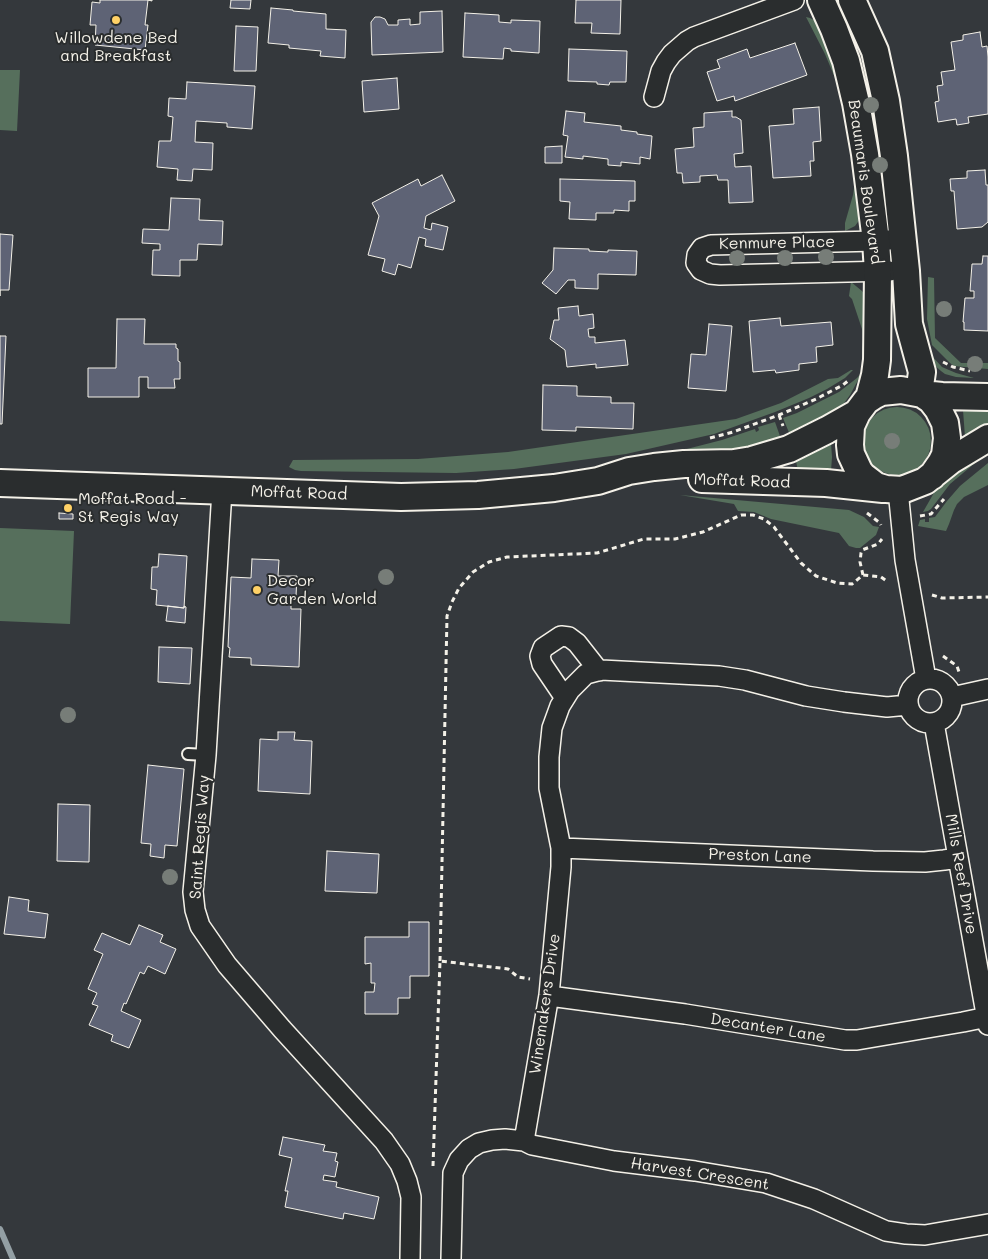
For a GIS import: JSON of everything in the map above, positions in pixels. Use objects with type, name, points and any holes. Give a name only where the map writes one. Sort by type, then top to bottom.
[{"type":"main road","name":"Beaumaris Boulevard","points":[[821,0],[846,60],[854,95],[865,154],[876,242],[878,272],[877,360],[875,376],[863,405]]},
{"type":"main road","name":"Beaumaris Boulevard","points":[[852,0],[875,51],[886,102],[903,239],[908,324],[922,372],[920,393]]},
{"type":"main road","name":"Moffat Road","points":[[0,483],[401,497],[458,496],[554,488],[598,481],[629,470],[684,464],[734,463],[767,456],[827,430],[875,395],[888,391],[907,390],[942,396],[988,397]]},
{"type":"main road","points":[[920,393],[931,400],[945,423],[947,438],[945,455],[932,476]]},
{"type":"main road","points":[[863,405],[851,426],[851,454],[863,476],[876,486],[892,490]]},
{"type":"main road","name":"Moffat Road","points":[[598,481],[632,484],[678,480],[826,483],[892,490],[925,481],[950,461],[988,438]]},
{"type":"street","points":[[654,97],[661,72],[672,54],[680,46],[694,37],[794,0]]},
{"type":"street","name":"Kenmure Place","points":[[903,239],[876,242],[711,245],[702,248],[697,254],[696,263],[701,270],[710,274],[720,275],[906,271]]},
{"type":"street","name":"Saint Regis Way","points":[[222,490],[197,754],[194,910],[200,926],[227,965],[282,1029],[384,1141],[400,1164],[411,1197],[410,1259]]},
{"type":"street","points":[[892,490],[926,679]]},
{"type":"street","points":[[565,698],[542,664],[540,656],[543,648],[561,636],[569,637],[577,643],[598,671],[719,676],[745,680],[806,696],[844,702],[887,707],[908,705]]},
{"type":"street","name":"Winemakers Drive","points":[[524,1141],[549,988],[561,867],[561,848],[549,788],[548,757],[552,728],[560,706],[570,690],[586,674],[598,671]]},
{"type":"street","points":[[960,695],[951,691],[943,682],[926,679],[921,680],[912,688],[909,693],[908,705],[913,716],[922,722],[939,722],[949,714],[953,703],[960,695],[988,688]]},
{"type":"street","name":"Mills Reef Drive","points":[[934,723],[987,1021]]},
{"type":"street","name":"Preston Lane","points":[[561,848],[872,861],[925,862],[958,858]]},
{"type":"street","name":"Decanter Lane","points":[[549,988],[557,997],[685,1014],[845,1040],[857,1040],[963,1022],[987,1021]]},
{"type":"street","points":[[451,1259],[453,1172],[459,1160],[469,1149],[479,1143],[498,1140],[524,1141]]},
{"type":"street","name":"Harvest Crescent","points":[[524,1141],[532,1145],[614,1161],[695,1171],[766,1183],[814,1199],[886,1231],[925,1234],[988,1224]]},
{"type":"path","points":[[942,361],[953,368],[971,372]]},
{"type":"path","points":[[706,440],[733,432],[816,400],[843,385],[851,378]]},
{"type":"path","points":[[880,523],[882,528]]},
{"type":"path","points":[[863,575],[860,562],[861,552],[878,544],[883,534]]},
{"type":"path","points":[[930,602],[928,592],[942,598],[988,597]]},
{"type":"path","points":[[941,648],[944,657],[957,666],[960,695]]},
{"type":"path","points":[[432,1170],[440,961],[508,969],[518,977],[549,988]]},
{"type":"green space","points":[[806,17],[818,22],[826,35],[847,107],[843,108],[835,78]]},
{"type":"green space","points":[[0,70],[20,70],[17,131],[0,130]]},
{"type":"green space","points":[[855,168],[863,215],[855,226],[845,231],[845,223],[853,195]]},
{"type":"green space","points":[[928,277],[934,278],[935,338],[961,363],[988,363],[988,369],[954,366],[932,345],[927,319]]},
{"type":"green space","points":[[851,282],[865,295],[865,356],[862,353],[862,329],[852,299],[849,296]]},
{"type":"green space","points":[[931,355],[942,367],[974,378],[945,374],[932,363]]},
{"type":"green space","points":[[853,370],[845,378],[827,389],[775,412],[714,434],[626,454],[514,469],[456,473],[301,471],[289,467],[293,460],[418,459],[508,452],[736,419],[781,403],[828,379],[838,378]]},
{"type":"green space","points":[[863,371],[850,395],[833,414],[790,435],[783,418],[839,392]]},
{"type":"green space","points":[[988,403],[988,427],[965,437],[964,406]]},
{"type":"green space","points":[[897,407],[910,410],[921,417],[928,428],[931,441],[928,454],[921,465],[910,472],[897,475],[884,472],[873,465],[866,454],[863,441],[866,428],[873,417],[884,410]]},
{"type":"green space","points":[[775,422],[781,439],[760,447],[758,444],[753,448],[738,450],[675,452],[755,429],[756,432],[759,430],[758,427]]},
{"type":"green space","points":[[830,441],[831,471],[798,471],[795,456]]},
{"type":"green space","points":[[981,458],[950,484],[931,509],[923,512],[947,475]]},
{"type":"green space","points":[[988,463],[988,485],[964,497],[957,504],[946,531],[918,526],[920,520],[925,519],[925,522],[929,522],[929,518],[935,517],[960,486]]},
{"type":"green space","points":[[680,495],[849,510],[864,517],[873,526],[879,527],[876,535],[860,548],[856,548],[849,546],[839,533],[771,519],[754,512],[738,511],[734,504]]},
{"type":"green space","points":[[0,528],[74,531],[70,624],[0,621]]},
{"type":"building","points":[[100,0],[148,0],[145,50],[95,45],[96,25],[90,25],[92,2],[100,3]]},
{"type":"building","points":[[231,0],[251,0],[250,9],[230,8]]},
{"type":"building","points":[[576,0],[621,0],[620,34],[591,33],[592,23],[575,23]]},
{"type":"building","points":[[271,8],[326,14],[326,29],[346,30],[345,58],[320,56],[321,51],[289,48],[289,45],[268,43]]},
{"type":"building","points":[[442,11],[443,52],[372,55],[371,22],[375,17],[385,19],[388,25],[398,25],[398,20],[410,19],[410,25],[420,24],[420,12]]},
{"type":"building","points":[[465,13],[499,15],[499,22],[511,23],[511,20],[540,21],[539,53],[511,51],[511,49],[504,48],[503,59],[463,57]]},
{"type":"building","points":[[236,26],[258,27],[256,71],[234,71]]},
{"type":"building","points":[[980,32],[982,47],[987,46],[988,114],[968,117],[969,123],[957,125],[956,119],[938,122],[935,102],[939,101],[937,86],[943,85],[941,72],[955,70],[951,42],[963,40],[963,35]]},
{"type":"building","points":[[795,43],[807,75],[735,101],[734,96],[717,101],[707,72],[720,68],[717,60],[747,49],[750,58]]},
{"type":"building","points":[[569,49],[627,51],[626,82],[610,82],[609,85],[597,84],[597,82],[568,81]]},
{"type":"building","points":[[397,78],[399,109],[364,112],[362,81]]},
{"type":"building","points":[[187,82],[255,86],[252,129],[227,127],[227,123],[196,121],[195,142],[213,143],[212,170],[193,169],[192,181],[177,180],[178,169],[157,167],[159,141],[171,141],[173,117],[168,116],[169,98],[186,99]]},
{"type":"building","points":[[819,107],[821,141],[813,142],[814,161],[810,161],[811,176],[773,178],[769,126],[794,124],[793,109]]},
{"type":"building","points":[[566,111],[585,113],[584,122],[621,126],[621,130],[652,136],[650,159],[640,157],[640,164],[621,162],[621,166],[608,165],[608,159],[583,156],[583,159],[565,157],[568,136],[563,135]]},
{"type":"building","points":[[732,111],[732,117],[741,120],[743,153],[734,154],[735,167],[751,166],[753,202],[729,203],[728,180],[718,180],[717,175],[700,176],[700,182],[683,183],[682,173],[677,173],[675,149],[694,147],[693,128],[704,127],[704,113]]},
{"type":"building","points":[[562,146],[562,163],[545,163],[545,147]]},
{"type":"building","points":[[985,170],[986,185],[988,185],[988,222],[982,227],[957,229],[954,191],[951,191],[950,179],[967,178],[967,171]]},
{"type":"building","points":[[442,175],[455,201],[426,216],[424,228],[431,230],[432,223],[448,227],[443,250],[425,246],[426,239],[419,237],[411,268],[398,264],[395,275],[382,271],[385,259],[368,255],[379,216],[372,203],[418,179],[421,186]]},
{"type":"building","points":[[560,179],[635,181],[635,201],[629,201],[629,211],[614,210],[614,213],[596,213],[596,220],[569,219],[570,202],[560,201]]},
{"type":"building","points":[[171,198],[200,199],[199,220],[223,221],[222,245],[198,244],[197,260],[180,260],[180,276],[152,275],[153,250],[160,250],[160,244],[142,243],[143,229],[169,230]]},
{"type":"building","points":[[0,234],[13,235],[9,290],[0,290]]},
{"type":"building","points":[[554,248],[589,249],[589,251],[608,252],[608,250],[637,251],[636,275],[598,274],[598,289],[575,288],[575,280],[568,280],[556,294],[542,283],[553,270]]},
{"type":"building","points":[[983,256],[988,256],[988,331],[964,330],[965,298],[974,298],[974,291],[970,291],[972,264],[982,264]]},
{"type":"building","points":[[578,306],[579,316],[593,314],[594,328],[588,329],[589,337],[595,337],[595,343],[625,340],[628,365],[596,368],[596,364],[567,367],[565,350],[550,339],[554,320],[559,320],[558,308]]},
{"type":"building","points":[[780,318],[781,326],[831,322],[833,345],[816,347],[817,362],[799,364],[799,370],[776,373],[775,370],[753,372],[749,321]]},
{"type":"building","points":[[117,319],[145,319],[144,344],[176,344],[178,361],[180,362],[180,379],[174,379],[175,388],[148,388],[148,377],[139,377],[139,397],[88,397],[88,368],[116,368]]},
{"type":"building","points":[[709,324],[732,326],[726,391],[688,388],[691,354],[706,355]]},
{"type":"building","points":[[0,336],[6,336],[2,424],[0,424]]},
{"type":"building","points":[[543,385],[577,386],[577,396],[611,397],[611,403],[634,403],[633,429],[576,427],[576,431],[542,430]]},
{"type":"building","points":[[59,513],[73,514],[73,519],[59,519]]},
{"type":"building","points":[[159,554],[187,556],[184,608],[156,605],[157,590],[151,589],[152,567],[158,567]]},
{"type":"building","points":[[252,559],[279,560],[278,576],[297,576],[296,596],[291,595],[291,609],[301,609],[299,667],[251,665],[251,658],[229,657],[231,577],[251,578]]},
{"type":"building","points":[[168,606],[186,607],[185,623],[166,621]]},
{"type":"building","points":[[159,647],[192,648],[190,684],[158,682]]},
{"type":"building","points":[[278,732],[295,732],[294,740],[312,741],[310,794],[258,791],[260,739],[278,740]]},
{"type":"building","points":[[148,765],[184,769],[177,846],[165,845],[164,858],[150,856],[151,844],[141,843]]},
{"type":"building","points":[[58,804],[90,805],[89,862],[57,861]]},
{"type":"building","points":[[327,851],[379,854],[377,893],[325,891]]},
{"type":"building","points":[[9,897],[29,900],[28,911],[48,914],[45,938],[4,934]]},
{"type":"building","points":[[409,922],[429,922],[429,976],[410,976],[410,998],[398,998],[398,1014],[365,1014],[365,992],[374,992],[375,983],[371,983],[371,963],[365,964],[365,937],[409,937]]},
{"type":"building","points":[[139,925],[163,935],[160,942],[176,949],[165,974],[148,966],[144,974],[140,972],[126,1004],[124,1003],[121,1011],[141,1020],[129,1048],[111,1041],[113,1035],[89,1025],[98,1006],[92,1004],[97,993],[88,989],[103,954],[94,950],[102,933],[130,945]]},
{"type":"building","points":[[283,1137],[325,1145],[323,1151],[337,1153],[335,1161],[338,1162],[335,1177],[324,1175],[323,1180],[337,1182],[336,1187],[379,1197],[374,1219],[344,1213],[343,1219],[285,1207],[288,1191],[285,1191],[292,1158],[279,1155]]},
{"type":"waterway","points":[[0,1229],[13,1259]]},
{"type":"place","name":"Willowdene Bed and Breakfast","points":[[116,20]]},
{"type":"place","name":"Moffat Road - St Regis Way","points":[[68,508]]},
{"type":"place","name":"Decor Garden World","points":[[257,590]]}]
